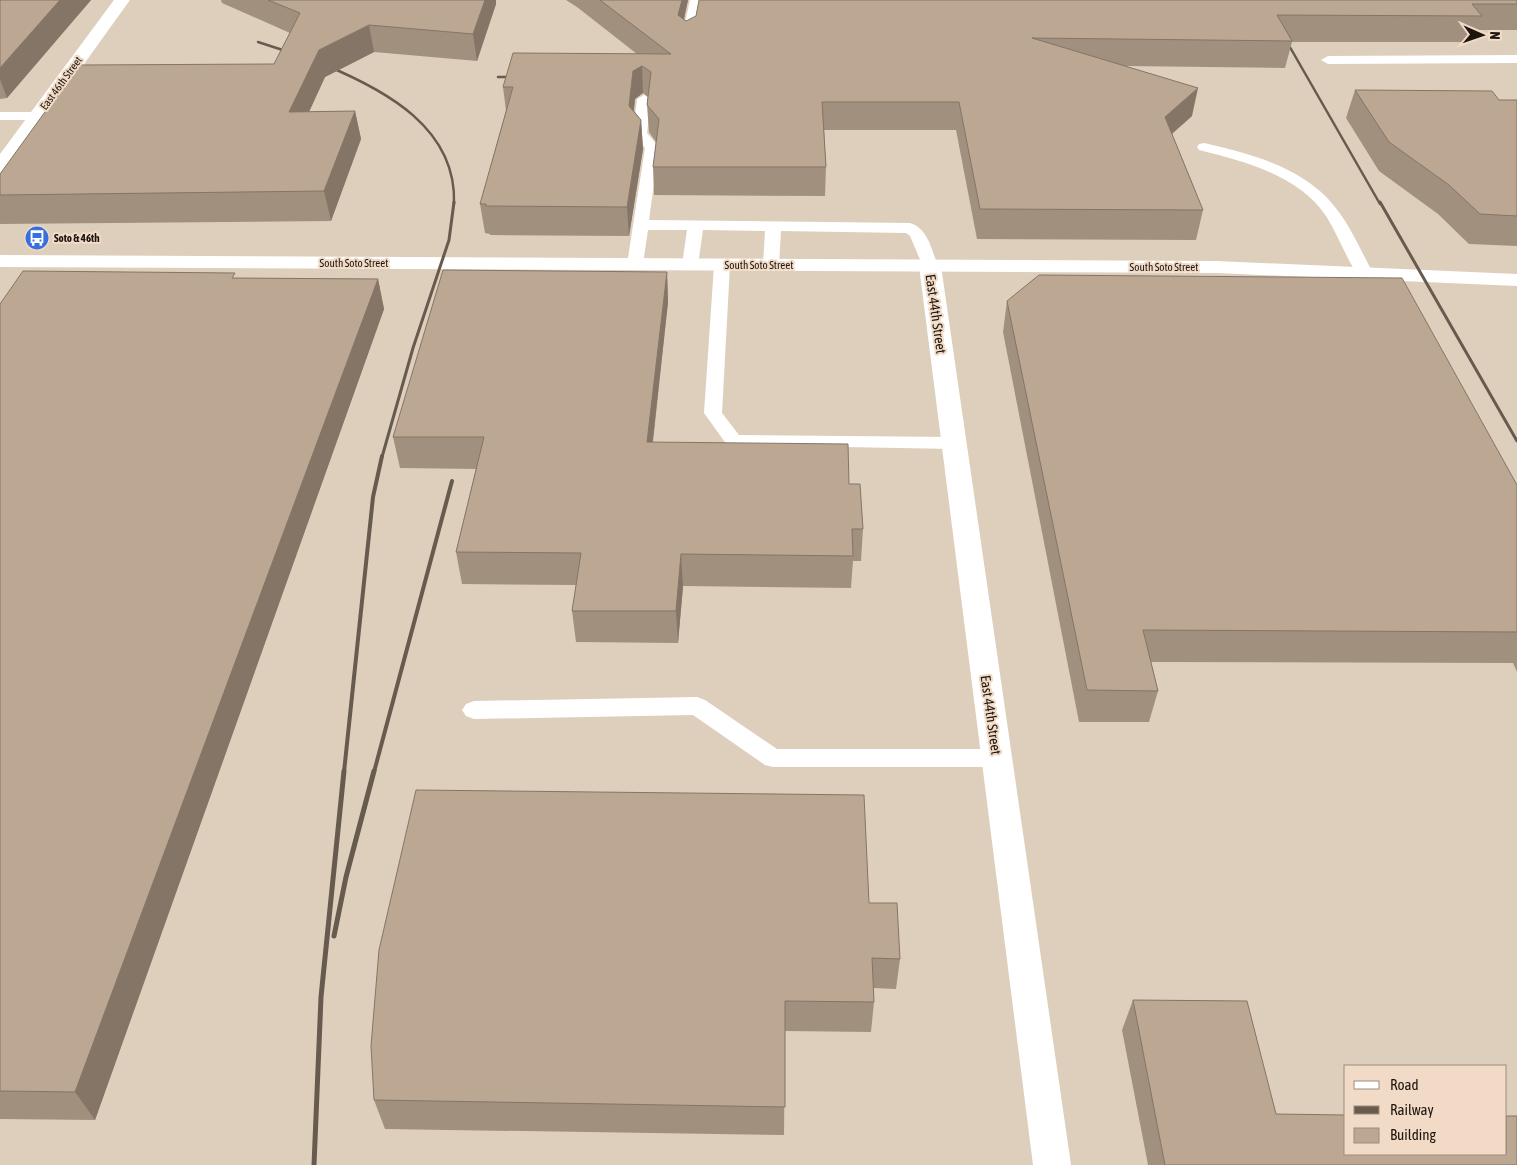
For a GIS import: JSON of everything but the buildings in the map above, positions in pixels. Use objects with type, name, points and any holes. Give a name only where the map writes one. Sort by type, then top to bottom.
[{"type":"main road","name":"East 46th Street","points":[[0,167],[122,0]]},
{"type":"main road","name":"South Soto Street","points":[[0,261],[1216,267],[1517,280]]},
{"type":"main road","name":"East 44th Street","points":[[930,266],[1052,1165]]},
{"type":"lane","points":[[688,42],[696,0]]},
{"type":"lane","points":[[1328,60],[1517,59]]},
{"type":"lane","points":[[635,264],[652,147],[640,134],[644,99]]},
{"type":"lane","points":[[0,116],[37,116]]},
{"type":"lane","points":[[1204,147],[1244,156],[1305,186],[1329,209],[1365,273]]},
{"type":"lane","points":[[640,225],[910,228],[917,234],[930,266]]},
{"type":"lane","points":[[690,264],[696,225]]},
{"type":"lane","points":[[771,265],[773,226]]},
{"type":"lane","points":[[722,265],[713,413],[734,442],[954,443]]},
{"type":"lane","points":[[474,710],[697,706],[773,758],[996,758]]},
{"type":"shaded area","points":[[0,0],[1517,0],[1517,1165],[0,1165]]},
{"type":"railway","points":[[1283,35],[1380,204]]},
{"type":"railway","points":[[258,42],[295,54]]},
{"type":"railway","points":[[325,65],[348,75],[393,100],[413,115],[430,133],[444,154],[452,177],[454,203]]},
{"type":"railway","points":[[498,77],[521,77]]},
{"type":"railway","points":[[1380,202],[1517,441]]},
{"type":"railway","points":[[382,457],[413,348],[449,240],[454,203]]},
{"type":"railway","points":[[344,772],[373,497],[382,456]]},
{"type":"railway","points":[[374,772],[452,481]]},
{"type":"railway","points":[[314,1165],[321,997],[344,771]]},
{"type":"railway","points":[[334,936],[346,877],[374,771]]},
{"type":"place","name":"Soto & 46th","points":[[37,238]]}]
